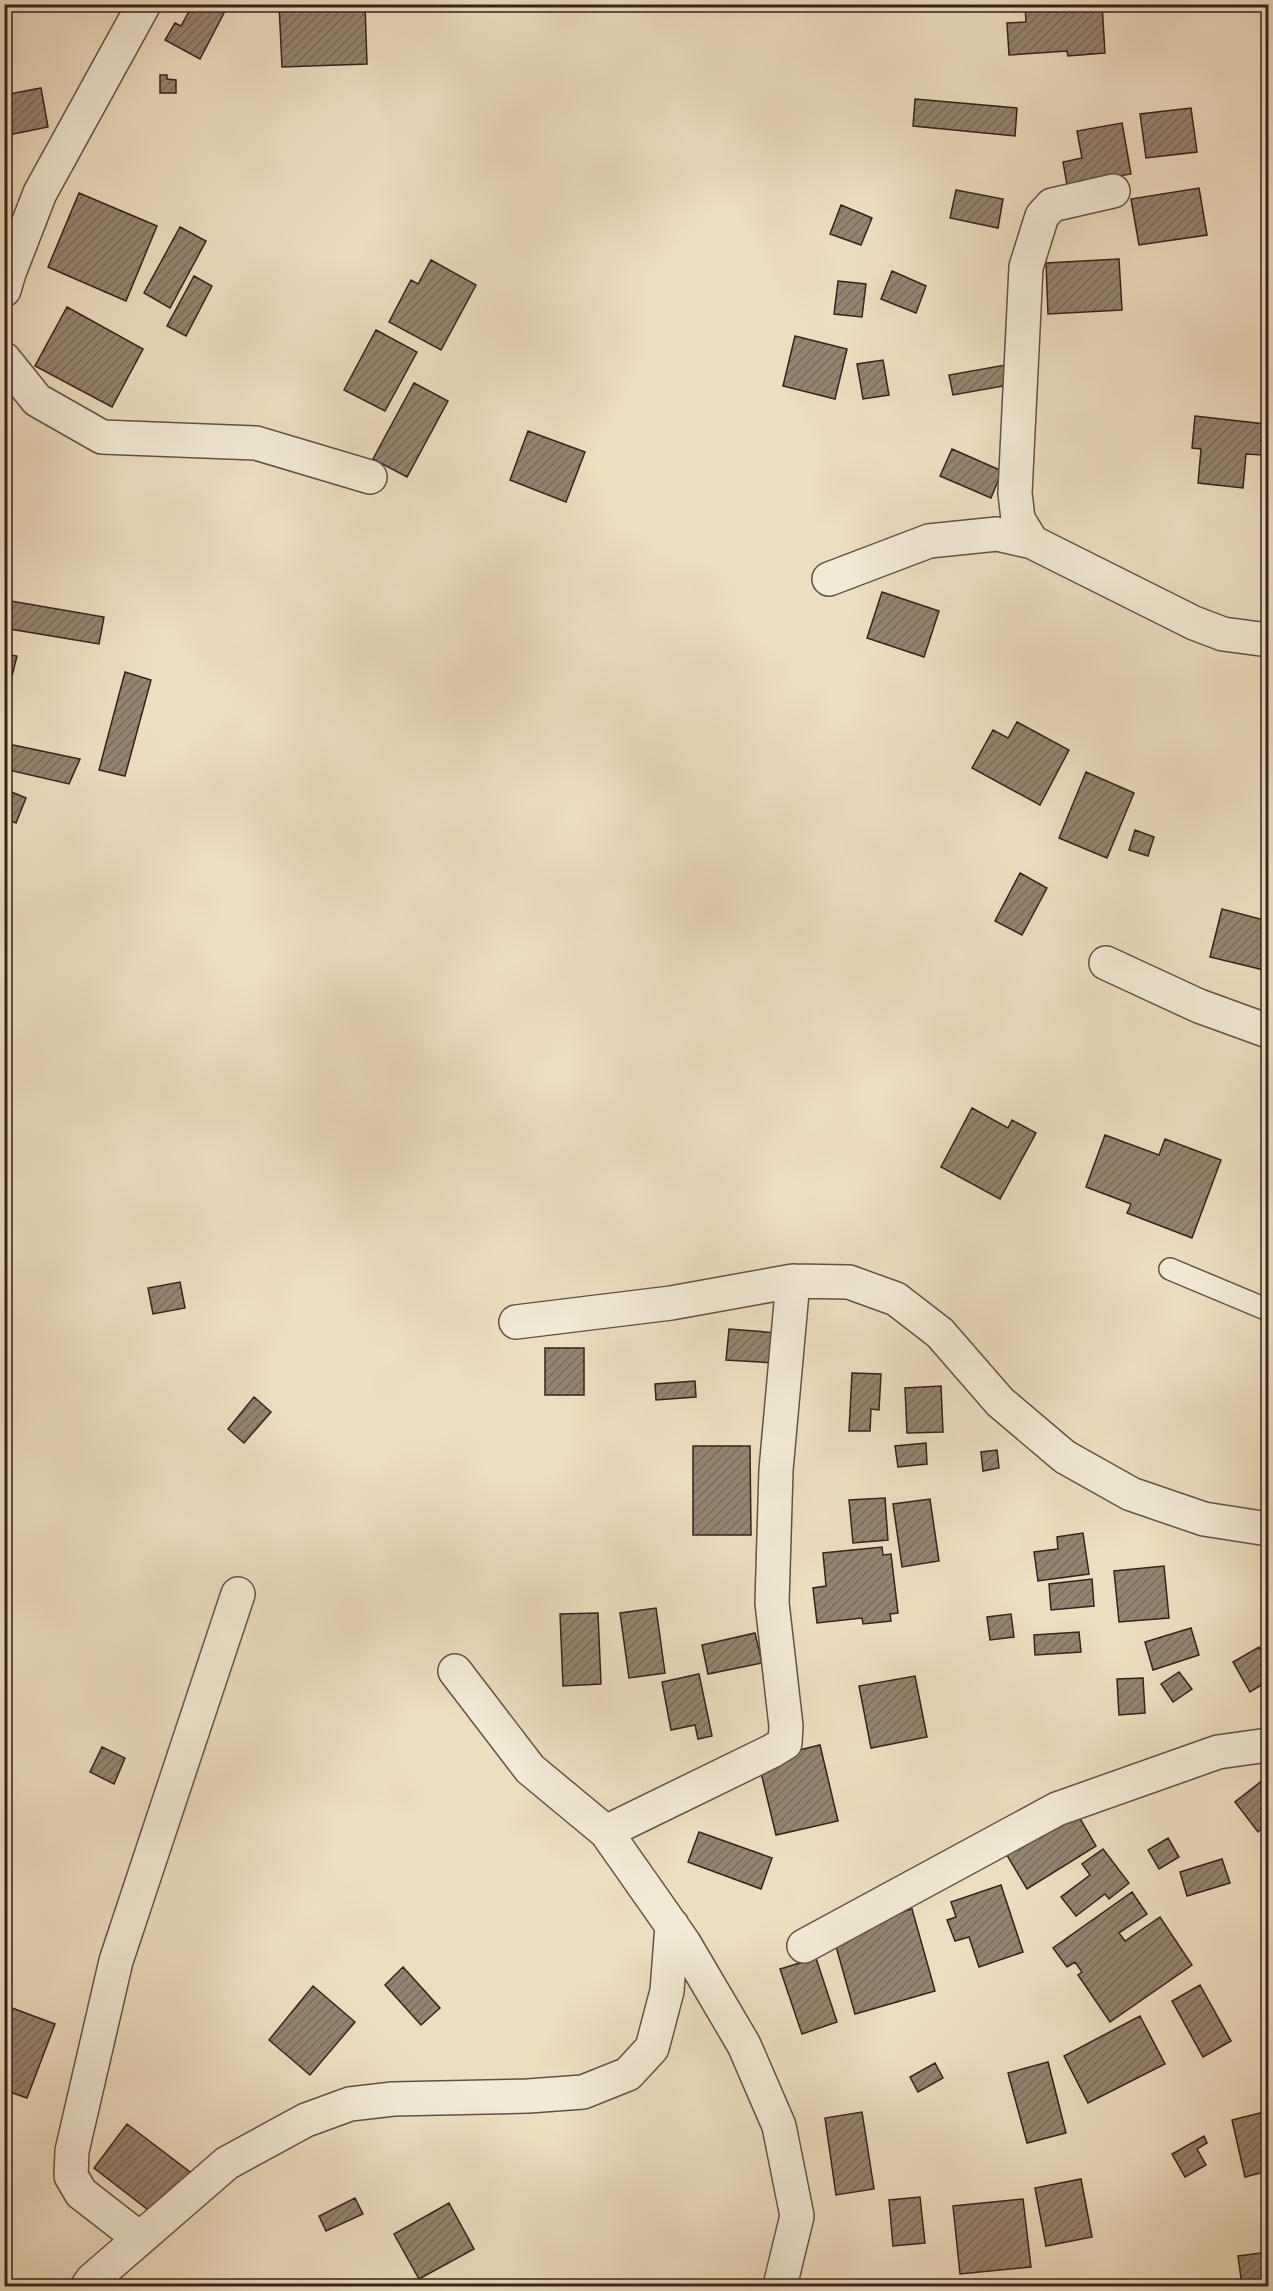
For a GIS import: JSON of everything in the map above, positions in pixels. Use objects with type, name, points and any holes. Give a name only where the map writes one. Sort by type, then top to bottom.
[{"type":"street","points":[[4,290],[40,193],[144,4]]},
{"type":"street","points":[[1032,542],[1018,519],[1015,493],[1026,267],[1042,216],[1052,205],[1113,191]]},
{"type":"street","points":[[4,359],[37,400],[102,437],[256,443],[370,477]]},
{"type":"street","points":[[829,579],[929,541],[996,534],[1032,542],[1194,623],[1223,634],[1269,640]]},
{"type":"street","points":[[1106,963],[1199,1006],[1269,1031]]},
{"type":"street","points":[[606,1832],[784,1743],[786,1726],[772,1603],[776,1470],[793,1281]]},
{"type":"street","points":[[516,1322],[671,1303],[793,1281],[849,1282],[896,1299],[940,1333],[1000,1402],[1065,1457],[1131,1494],[1203,1519],[1269,1529]]},
{"type":"street","points":[[140,2238],[81,2193],[71,2176],[72,2151],[116,1961],[238,1594]]},
{"type":"street","points":[[455,1671],[530,1769],[606,1832],[672,1925],[744,2045],[779,2126],[797,2216],[780,2286]]},
{"type":"street","points":[[804,1946],[1057,1809],[1218,1752],[1269,1745]]},
{"type":"street","points":[[88,2286],[92,2280],[227,2163],[306,2120],[350,2104],[393,2099],[528,2096],[583,2092],[628,2074],[652,2048],[667,1991],[672,1925]]},
{"type":"lane","points":[[1170,1269],[1269,1310]]},
{"type":"building","points":[[193,4],[213,4],[225,11],[200,59],[165,40],[175,23],[181,26]]},
{"type":"building","points":[[279,4],[365,4],[367,64],[282,67]]},
{"type":"building","points":[[1025,4],[1102,4],[1105,53],[1068,56],[1067,51],[1009,55],[1007,23],[1026,22]]},
{"type":"building","points":[[160,75],[167,75],[167,79],[176,80],[176,93],[160,93]]},
{"type":"building","points":[[41,88],[48,127],[8,135],[4,119],[4,95]]},
{"type":"building","points":[[915,99],[1017,108],[1015,136],[913,126]]},
{"type":"building","points":[[1191,108],[1197,152],[1146,158],[1140,114]]},
{"type":"building","points":[[1122,123],[1131,174],[1067,185],[1063,162],[1082,158],[1077,131]]},
{"type":"building","points":[[1199,188],[1207,235],[1139,245],[1131,199]]},
{"type":"building","points":[[956,190],[1003,199],[998,228],[950,218]]},
{"type":"building","points":[[79,193],[157,226],[126,301],[48,267]]},
{"type":"building","points":[[841,205],[872,218],[861,245],[830,234]]},
{"type":"building","points":[[180,227],[206,241],[170,308],[144,293]]},
{"type":"building","points":[[1119,259],[1122,310],[1048,314],[1046,263]]},
{"type":"building","points":[[431,260],[476,285],[441,350],[389,322],[411,280],[418,284]]},
{"type":"building","points":[[892,271],[926,286],[916,313],[881,299]]},
{"type":"building","points":[[194,276],[212,286],[186,336],[167,326]]},
{"type":"building","points":[[838,281],[866,284],[862,317],[834,314]]},
{"type":"building","points":[[67,307],[143,349],[112,407],[35,366]]},
{"type":"building","points":[[376,330],[417,352],[385,411],[344,390]]},
{"type":"building","points":[[795,336],[847,349],[835,399],[783,386]]},
{"type":"building","points":[[883,360],[889,395],[863,399],[857,364]]},
{"type":"building","points":[[1005,365],[1009,385],[953,395],[949,375]]},
{"type":"building","points":[[414,383],[448,401],[407,477],[373,459]]},
{"type":"building","points":[[1195,416],[1265,424],[1262,455],[1246,454],[1243,488],[1198,483],[1201,449],[1192,448]]},
{"type":"building","points":[[528,431],[585,452],[566,502],[510,480]]},
{"type":"building","points":[[952,449],[1002,471],[991,498],[940,476]]},
{"type":"building","points":[[882,592],[939,611],[924,657],[867,638]]},
{"type":"building","points":[[5,600],[104,617],[99,644],[4,628]]},
{"type":"building","points":[[4,654],[17,656],[4,708]]},
{"type":"building","points":[[125,672],[151,680],[125,776],[99,770]]},
{"type":"building","points":[[1017,722],[1069,750],[1040,805],[972,768],[993,730],[1008,738]]},
{"type":"building","points":[[13,745],[80,759],[69,784],[4,769],[4,763]]},
{"type":"building","points":[[1086,772],[1134,793],[1107,858],[1059,838]]},
{"type":"building","points":[[4,789],[26,798],[16,823],[4,818]]},
{"type":"building","points":[[1135,830],[1154,837],[1148,856],[1129,850]]},
{"type":"building","points":[[1020,873],[1047,888],[1022,935],[995,921]]},
{"type":"building","points":[[1222,909],[1268,921],[1268,971],[1210,957]]},
{"type":"building","points":[[972,1108],[1008,1128],[1012,1120],[1036,1133],[1000,1199],[941,1167]]},
{"type":"building","points":[[1105,1135],[1159,1155],[1165,1139],[1221,1160],[1192,1238],[1127,1213],[1131,1204],[1086,1187]]},
{"type":"building","points":[[180,1282],[185,1308],[153,1314],[148,1288]]},
{"type":"building","points":[[729,1329],[778,1333],[776,1363],[726,1360]]},
{"type":"building","points":[[545,1348],[584,1348],[584,1395],[545,1395]]},
{"type":"building","points":[[852,1373],[881,1374],[879,1410],[871,1409],[870,1431],[849,1431]]},
{"type":"building","points":[[695,1381],[696,1397],[656,1400],[655,1384]]},
{"type":"building","points":[[941,1386],[943,1432],[907,1433],[905,1388]]},
{"type":"building","points":[[254,1397],[271,1412],[244,1443],[228,1429]]},
{"type":"building","points":[[926,1443],[927,1464],[898,1467],[895,1446]]},
{"type":"building","points":[[693,1446],[750,1446],[751,1535],[693,1535]]},
{"type":"building","points":[[997,1450],[999,1468],[983,1471],[981,1452]]},
{"type":"building","points":[[885,1498],[888,1540],[853,1543],[849,1500]]},
{"type":"building","points":[[930,1499],[939,1561],[902,1567],[893,1504]]},
{"type":"building","points":[[1083,1533],[1089,1574],[1038,1581],[1034,1552],[1058,1549],[1057,1537]]},
{"type":"building","points":[[882,1547],[883,1555],[891,1554],[898,1613],[890,1614],[891,1621],[863,1624],[862,1618],[817,1623],[813,1588],[826,1586],[823,1553]]},
{"type":"building","points":[[1164,1566],[1169,1618],[1119,1622],[1114,1571]]},
{"type":"building","points":[[1092,1579],[1094,1606],[1051,1610],[1049,1584]]},
{"type":"building","points":[[656,1608],[665,1673],[629,1678],[620,1613]]},
{"type":"building","points":[[598,1613],[601,1684],[563,1686],[560,1614]]},
{"type":"building","points":[[1011,1614],[1014,1637],[990,1640],[987,1617]]},
{"type":"building","points":[[1191,1628],[1199,1655],[1153,1670],[1145,1642]]},
{"type":"building","points":[[1079,1632],[1081,1652],[1035,1655],[1034,1635]]},
{"type":"building","points":[[755,1633],[762,1663],[708,1674],[702,1645]]},
{"type":"building","points":[[1259,1647],[1268,1665],[1268,1681],[1250,1692],[1233,1662]]},
{"type":"building","points":[[1179,1672],[1192,1689],[1173,1702],[1161,1684]]},
{"type":"building","points":[[699,1674],[712,1736],[698,1739],[695,1725],[671,1730],[662,1682]]},
{"type":"building","points":[[915,1676],[927,1737],[871,1748],[859,1686]]},
{"type":"building","points":[[1143,1678],[1145,1713],[1119,1715],[1117,1679]]},
{"type":"building","points":[[820,1745],[838,1821],[776,1835],[758,1760]]},
{"type":"building","points":[[102,1747],[125,1758],[114,1784],[90,1772]]},
{"type":"building","points":[[1268,1776],[1268,1823],[1258,1832],[1235,1802]]},
{"type":"building","points":[[1075,1810],[1096,1846],[1027,1889],[1005,1852]]},
{"type":"building","points":[[699,1832],[772,1858],[761,1889],[688,1862]]},
{"type":"building","points":[[1168,1838],[1179,1857],[1159,1869],[1148,1850]]},
{"type":"building","points":[[1103,1849],[1129,1883],[1109,1899],[1105,1894],[1076,1916],[1061,1897],[1090,1875],[1082,1864]]},
{"type":"building","points":[[1222,1859],[1230,1883],[1187,1896],[1180,1872]]},
{"type":"building","points":[[1001,1885],[1023,1952],[979,1967],[969,1937],[955,1941],[947,1920],[956,1917],[951,1902]]},
{"type":"building","points":[[1132,1892],[1147,1914],[1119,1933],[1125,1941],[1160,1917],[1192,1965],[1110,2022],[1078,1975],[1082,1972],[1075,1962],[1067,1967],[1053,1948]]},
{"type":"building","points":[[912,1909],[935,1991],[855,2014],[832,1932]]},
{"type":"building","points":[[816,1958],[837,2022],[802,2034],[780,1969]]},
{"type":"building","points":[[403,1967],[440,2008],[421,2025],[385,1985]]},
{"type":"building","points":[[1200,1985],[1231,2041],[1203,2057],[1172,2001]]},
{"type":"building","points":[[313,1986],[355,2022],[310,2075],[269,2040]]},
{"type":"building","points":[[4,2005],[55,2024],[27,2098],[4,2090]]},
{"type":"building","points":[[1140,2016],[1165,2064],[1088,2103],[1064,2056]]},
{"type":"building","points":[[1048,2062],[1066,2133],[1027,2143],[1008,2073]]},
{"type":"building","points":[[935,2063],[943,2078],[918,2092],[910,2077]]},
{"type":"building","points":[[1268,2111],[1268,2171],[1245,2177],[1232,2120]]},
{"type":"building","points":[[862,2112],[874,2189],[836,2195],[825,2118]]},
{"type":"building","points":[[127,2124],[190,2172],[156,2216],[94,2168]]},
{"type":"building","points":[[1204,2136],[1207,2143],[1197,2149],[1206,2165],[1185,2177],[1172,2154]]},
{"type":"building","points":[[1081,2179],[1092,2237],[1046,2246],[1035,2188]]},
{"type":"building","points":[[920,2197],[925,2243],[893,2246],[889,2200]]},
{"type":"building","points":[[355,2198],[363,2214],[326,2231],[319,2216]]},
{"type":"building","points":[[1023,2199],[1031,2267],[960,2274],[953,2206]]},
{"type":"building","points":[[449,2203],[474,2249],[419,2279],[394,2234]]},
{"type":"building","points":[[1268,2252],[1268,2285],[1242,2286],[1238,2256]]}]
